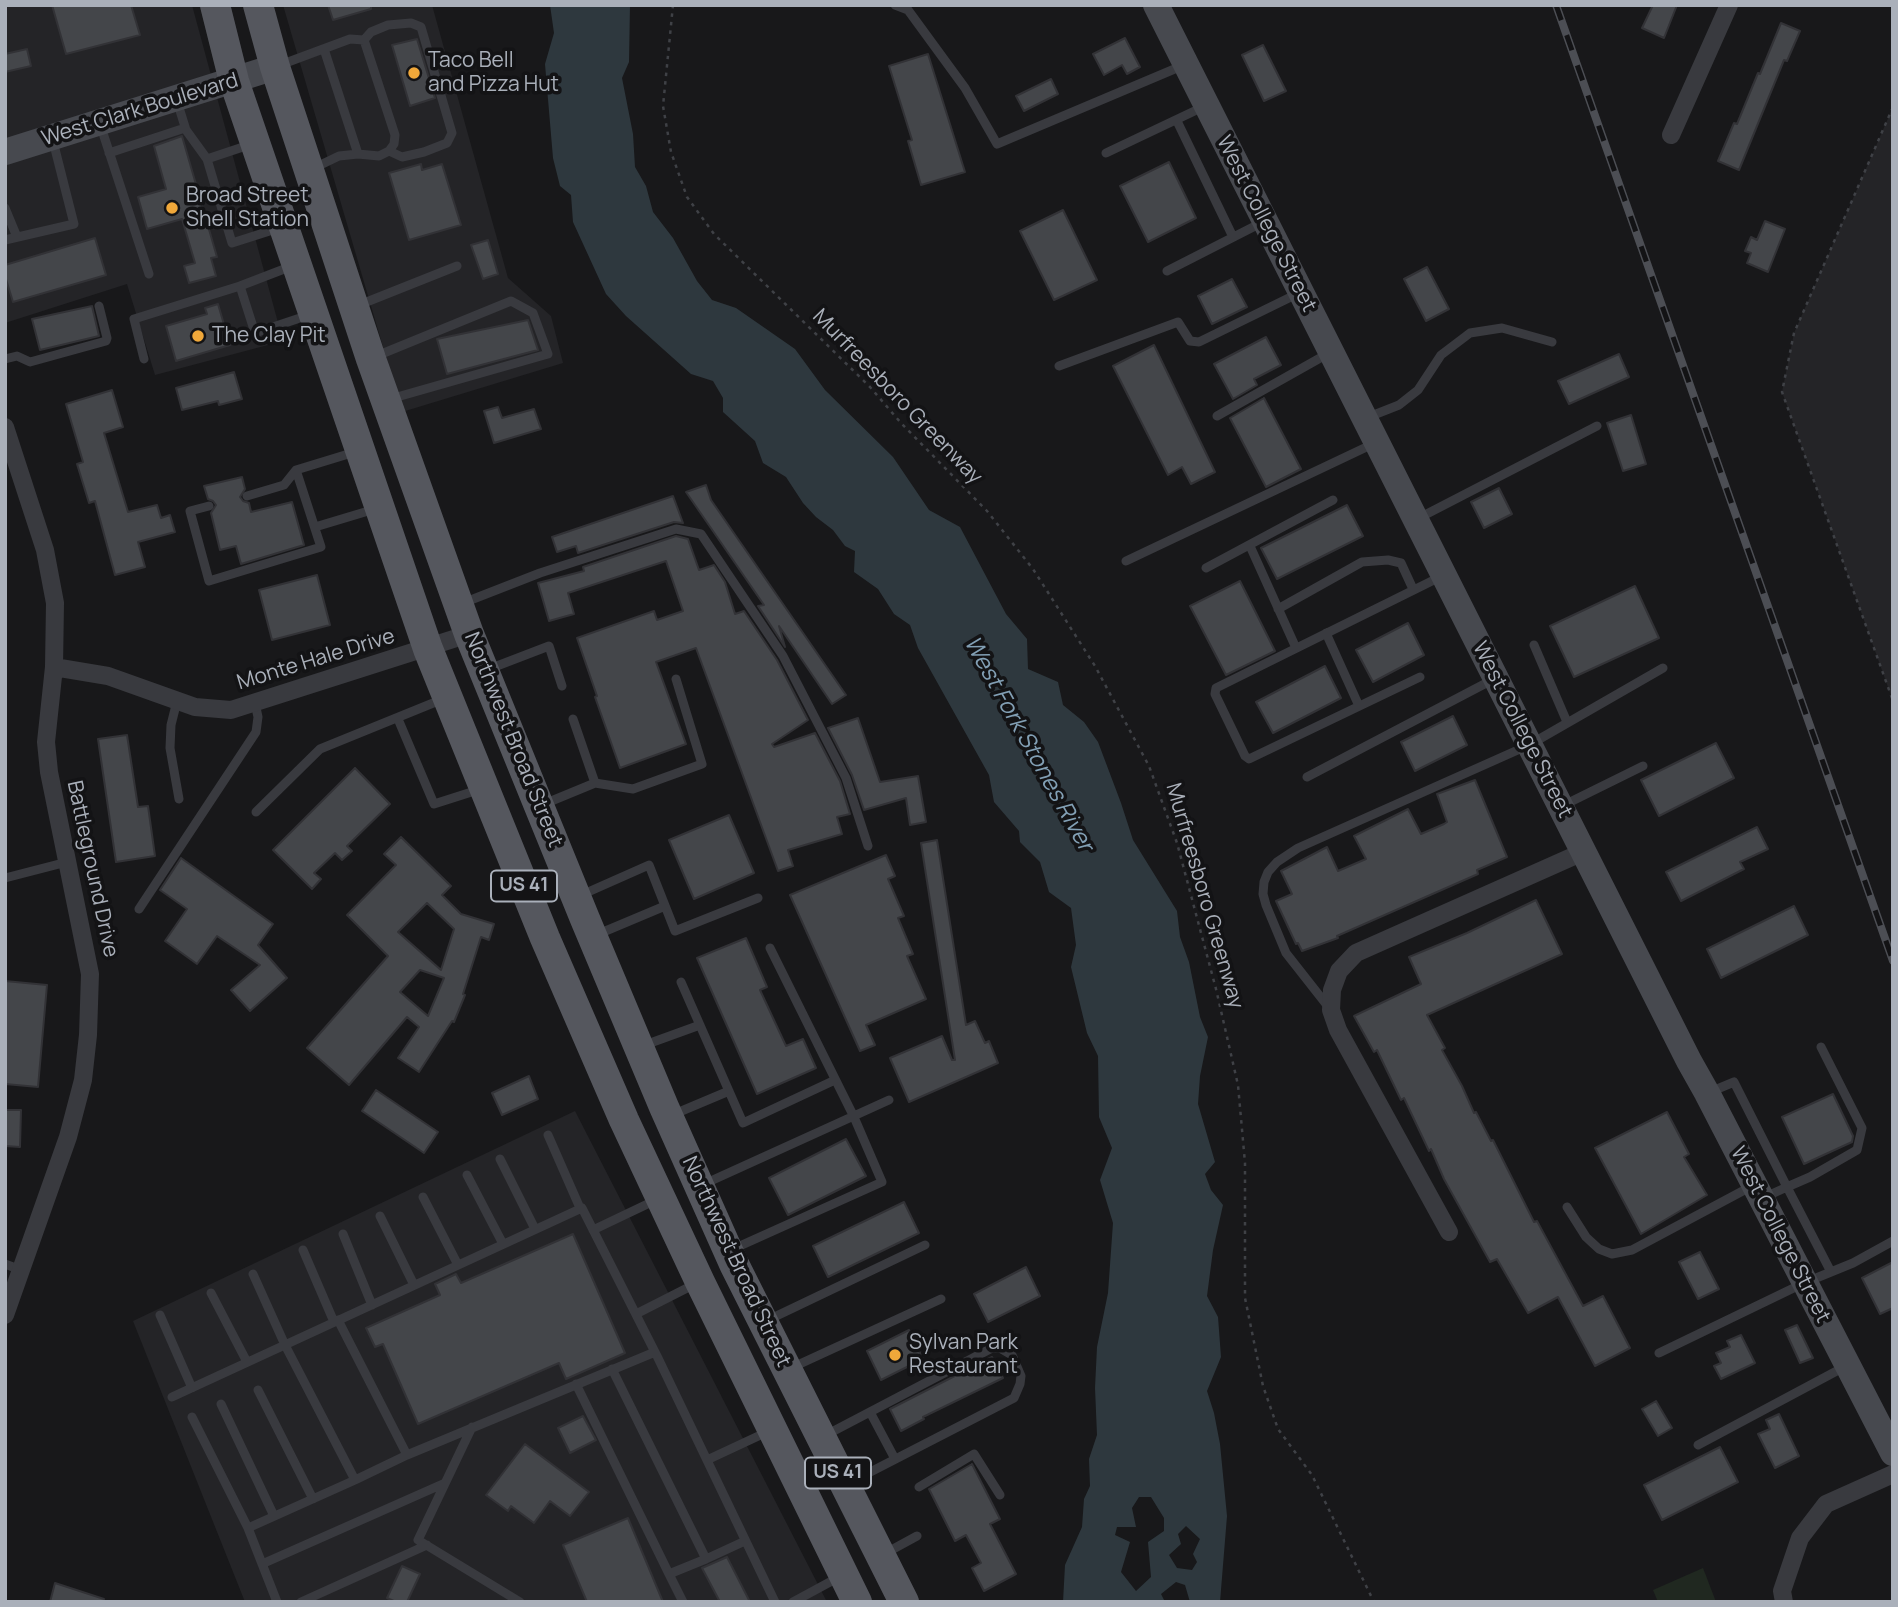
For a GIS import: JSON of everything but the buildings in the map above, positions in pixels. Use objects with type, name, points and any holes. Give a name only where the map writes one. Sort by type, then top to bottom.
[{"type":"main road","name":"Northwest Broad Street","points":[[215,5],[234,80],[428,649],[545,938],[618,1107],[700,1282],[857,1602]]},
{"type":"main road","name":"Northwest Broad Street","points":[[258,5],[275,67],[371,359],[469,634],[639,1047],[731,1258],[904,1602]]},
{"type":"main road","points":[[297,264],[336,252]]},
{"type":"main road","points":[[498,822],[539,806]]},
{"type":"main road","points":[[545,938],[585,917]]},
{"type":"main road","points":[[700,1282],[731,1258]]},
{"type":"main road","points":[[842,1575],[880,1556]]},
{"type":"street","name":"West College Street","points":[[1156,5],[1689,1061],[1893,1452]]},
{"type":"street","points":[[1671,135],[1729,5]]},
{"type":"street","name":"West Clark Boulevard","points":[[5,152],[275,67]]},
{"type":"street","name":"Battleground Drive","points":[[5,427],[45,550],[55,603],[54,667],[46,743],[48,772],[90,974],[83,1080],[68,1137],[13,1267],[5,1315]]},
{"type":"street","name":"Monte Hale Drive","points":[[54,667],[108,676],[195,707],[231,710],[469,634]]},
{"type":"street","points":[[1449,1232],[1338,1030],[1331,1010],[1332,990],[1339,971],[1356,953],[1583,852]]},
{"type":"street","points":[[1784,1602],[1782,1591],[1800,1538],[1826,1504],[1893,1475]]},
{"type":"lane","points":[[895,5],[908,10],[957,76],[997,144],[1185,64]]},
{"type":"lane","points":[[364,40],[371,32],[388,25],[411,23],[421,27],[452,133],[447,144],[424,152],[402,157],[389,151]]},
{"type":"lane","points":[[275,67],[350,39],[364,40]]},
{"type":"lane","points":[[309,171],[339,156],[379,156],[389,151],[394,144],[395,135],[364,40]]},
{"type":"lane","points":[[324,49],[358,154]]},
{"type":"lane","points":[[176,99],[185,128],[207,159],[232,243],[284,227]]},
{"type":"lane","points":[[1107,153],[1206,105]]},
{"type":"lane","points":[[1177,121],[1233,237]]},
{"type":"lane","points":[[99,122],[149,274]]},
{"type":"lane","points":[[109,153],[185,128]]},
{"type":"lane","points":[[5,240],[74,224],[52,137]]},
{"type":"lane","points":[[207,159],[256,143]]},
{"type":"lane","points":[[5,208],[18,237]]},
{"type":"lane","points":[[1167,271],[1264,221]]},
{"type":"lane","points":[[144,359],[134,319],[240,286],[297,264]]},
{"type":"lane","points":[[354,307],[457,266]]},
{"type":"lane","points":[[240,286],[255,333],[314,314]]},
{"type":"lane","points":[[1059,366],[1178,323],[1190,341],[1199,342],[1301,292]]},
{"type":"lane","points":[[371,359],[511,300],[533,313],[548,354],[385,400]]},
{"type":"lane","points":[[5,359],[17,356],[30,362],[106,341],[99,306]]},
{"type":"lane","points":[[1364,419],[1399,405],[1418,390],[1441,355],[1470,333],[1502,328],[1552,342]]},
{"type":"lane","points":[[1217,416],[1331,352]]},
{"type":"lane","points":[[1415,520],[1597,426]]},
{"type":"lane","points":[[1126,561],[1376,443]]},
{"type":"lane","points":[[247,496],[284,485],[296,470],[360,451]]},
{"type":"lane","points":[[209,506],[190,511],[209,581],[321,547],[296,470]]},
{"type":"lane","points":[[1206,568],[1333,500]]},
{"type":"lane","points":[[315,527],[380,507]]},
{"type":"lane","points":[[458,605],[540,573],[676,529],[701,534],[783,656],[846,778],[868,846]]},
{"type":"lane","points":[[1250,546],[1296,648]]},
{"type":"lane","points":[[1278,609],[1362,562],[1388,560],[1401,564],[1413,589]]},
{"type":"lane","points":[[1420,677],[1249,759],[1245,756],[1215,691],[1443,575]]},
{"type":"lane","points":[[1326,633],[1359,706]]},
{"type":"lane","points":[[1534,645],[1567,722]]},
{"type":"lane","points":[[484,671],[549,646],[562,686]]},
{"type":"lane","points":[[1331,1010],[1286,953],[1263,894],[1268,872],[1277,862],[1298,848],[1529,745],[1663,668]]},
{"type":"lane","points":[[1307,777],[1496,678]]},
{"type":"lane","points":[[539,806],[595,783],[633,789],[702,764],[676,679]]},
{"type":"lane","points":[[256,812],[320,749],[448,697]]},
{"type":"lane","points":[[177,701],[170,748],[179,799]]},
{"type":"lane","points":[[139,909],[256,732],[258,717],[255,702]]},
{"type":"lane","points":[[398,719],[434,804],[484,788]]},
{"type":"lane","points":[[573,719],[595,783]]},
{"type":"lane","points":[[1560,807],[1643,766]]},
{"type":"lane","points":[[5,878],[67,862]]},
{"type":"lane","points":[[585,917],[649,865],[675,931],[758,898]]},
{"type":"lane","points":[[585,917],[666,906]]},
{"type":"lane","points":[[731,1258],[882,1182],[856,1121],[770,948]]},
{"type":"lane","points":[[681,982],[743,1123],[835,1080]]},
{"type":"lane","points":[[639,1047],[700,1025]]},
{"type":"lane","points":[[1567,1207],[1586,1237],[1599,1249],[1612,1254],[1632,1250],[1757,1192],[1787,1187],[1857,1150],[1862,1128],[1821,1047]]},
{"type":"lane","points":[[1707,1093],[1734,1082],[1831,1272]]},
{"type":"lane","points":[[668,1116],[729,1091]]},
{"type":"lane","points":[[699,1186],[856,1121],[889,1100]]},
{"type":"lane","points":[[548,1135],[580,1208],[655,1352],[775,1602]]},
{"type":"lane","points":[[500,1159],[535,1229]]},
{"type":"lane","points":[[467,1175],[503,1244]]},
{"type":"lane","points":[[423,1197],[458,1265]]},
{"type":"lane","points":[[593,1230],[660,1198]]},
{"type":"lane","points":[[172,1397],[580,1208]]},
{"type":"lane","points":[[380,1216],[414,1285]]},
{"type":"lane","points":[[342,1234],[372,1305]]},
{"type":"lane","points":[[1659,1353],[1893,1241]]},
{"type":"lane","points":[[763,1322],[925,1245]]},
{"type":"lane","points":[[303,1250],[336,1321],[407,1455]]},
{"type":"lane","points":[[253,1274],[285,1345],[355,1480]]},
{"type":"lane","points":[[636,1314],[700,1282]]},
{"type":"lane","points":[[211,1293],[247,1362]]},
{"type":"lane","points":[[787,1370],[941,1299]]},
{"type":"lane","points":[[160,1314],[192,1388]]},
{"type":"lane","points":[[821,1438],[992,1348],[1000,1348],[1012,1355],[1021,1376],[1014,1398],[844,1485]]},
{"type":"lane","points":[[248,1528],[407,1455],[655,1352]]},
{"type":"lane","points":[[1698,1446],[1847,1365]]},
{"type":"lane","points":[[612,1369],[706,1559]]},
{"type":"lane","points":[[576,1384],[683,1602]]},
{"type":"lane","points":[[258,1390],[313,1499]]},
{"type":"lane","points":[[221,1404],[274,1516]]},
{"type":"lane","points":[[870,1412],[895,1459]]},
{"type":"lane","points":[[192,1417],[248,1528],[276,1602]]},
{"type":"lane","points":[[472,1427],[418,1540],[520,1602]]},
{"type":"lane","points":[[706,1460],[772,1429]]},
{"type":"lane","points":[[919,1487],[974,1454],[1000,1495]]},
{"type":"lane","points":[[262,1564],[445,1483]]},
{"type":"lane","points":[[880,1556],[917,1536]]},
{"type":"lane","points":[[669,1574],[745,1541]]},
{"type":"lane","points":[[301,1602],[427,1545]]},
{"type":"lane","points":[[793,1602],[842,1575]]},
{"type":"path","name":"Murfreesboro Greenway","points":[[673,5],[663,106],[671,152],[687,197],[714,234],[870,387],[901,424],[986,511],[1033,569],[1095,666],[1149,766],[1177,844],[1216,989],[1238,1085],[1245,1163],[1245,1298],[1263,1385],[1278,1429],[1312,1475],[1374,1602]]},
{"type":"path","points":[[1893,107],[1794,333],[1782,392],[1893,701]]},
{"type":"shaded area","points":[[5,5],[192,5],[283,341],[155,375],[127,284],[5,323]]},
{"type":"shaded area","points":[[283,5],[432,5],[508,278],[551,316],[563,363],[402,412]]},
{"type":"shaded area","points":[[1893,107],[1893,701],[1782,392],[1794,333]]},
{"type":"shaded area","points":[[575,1111],[827,1602],[245,1602],[133,1321]]},
{"type":"shaded area","points":[[1703,1568],[1716,1602],[1658,1602],[1653,1590]]},
{"type":"water","name":"West Fork Stones River","points":[[550,5],[630,5],[629,62],[622,78],[633,134],[635,167],[646,186],[653,212],[673,238],[697,281],[712,300],[736,308],[795,349],[825,390],[893,457],[929,510],[960,527],[1006,614],[1027,639],[1028,669],[1058,682],[1063,705],[1084,722],[1098,742],[1133,840],[1177,911],[1180,937],[1189,962],[1200,1017],[1208,1037],[1200,1076],[1198,1104],[1215,1162],[1205,1174],[1211,1190],[1223,1205],[1207,1296],[1218,1317],[1221,1357],[1207,1391],[1220,1444],[1227,1516],[1220,1602],[1190,1602],[1185,1585],[1176,1582],[1161,1594],[1165,1602],[1063,1602],[1065,1565],[1082,1527],[1084,1499],[1090,1486],[1089,1459],[1097,1435],[1097,1347],[1108,1293],[1113,1223],[1100,1180],[1112,1148],[1099,1117],[1098,1056],[1087,1033],[1071,967],[1076,945],[1071,908],[1049,892],[1040,862],[1020,842],[1019,831],[994,802],[989,775],[918,648],[910,625],[894,614],[878,589],[854,572],[855,551],[845,546],[833,530],[816,517],[786,477],[763,463],[755,441],[723,412],[723,398],[713,381],[691,374],[626,316],[606,294],[573,222],[571,195],[560,186],[553,158],[545,64],[554,33]],"holes":[[[1139,1497],[1151,1497],[1164,1518],[1164,1531],[1148,1542],[1151,1577],[1136,1591],[1121,1572],[1130,1542],[1115,1535],[1117,1527],[1136,1527],[1132,1508]],[[1186,1526],[1200,1539],[1193,1554],[1197,1562],[1192,1570],[1177,1568],[1169,1555],[1181,1544],[1178,1534]]]},
{"type":"railway","points":[[1556,5],[1893,961]]},
{"type":"place","name":"Taco Bell and Pizza Hut","points":[[414,73]]},
{"type":"place","name":"Broad Street Shell Station","points":[[172,208]]},
{"type":"place","name":"The Clay Pit","points":[[198,336]]},
{"type":"place","name":"Sylvan Park Restaurant","points":[[895,1355]]}]
